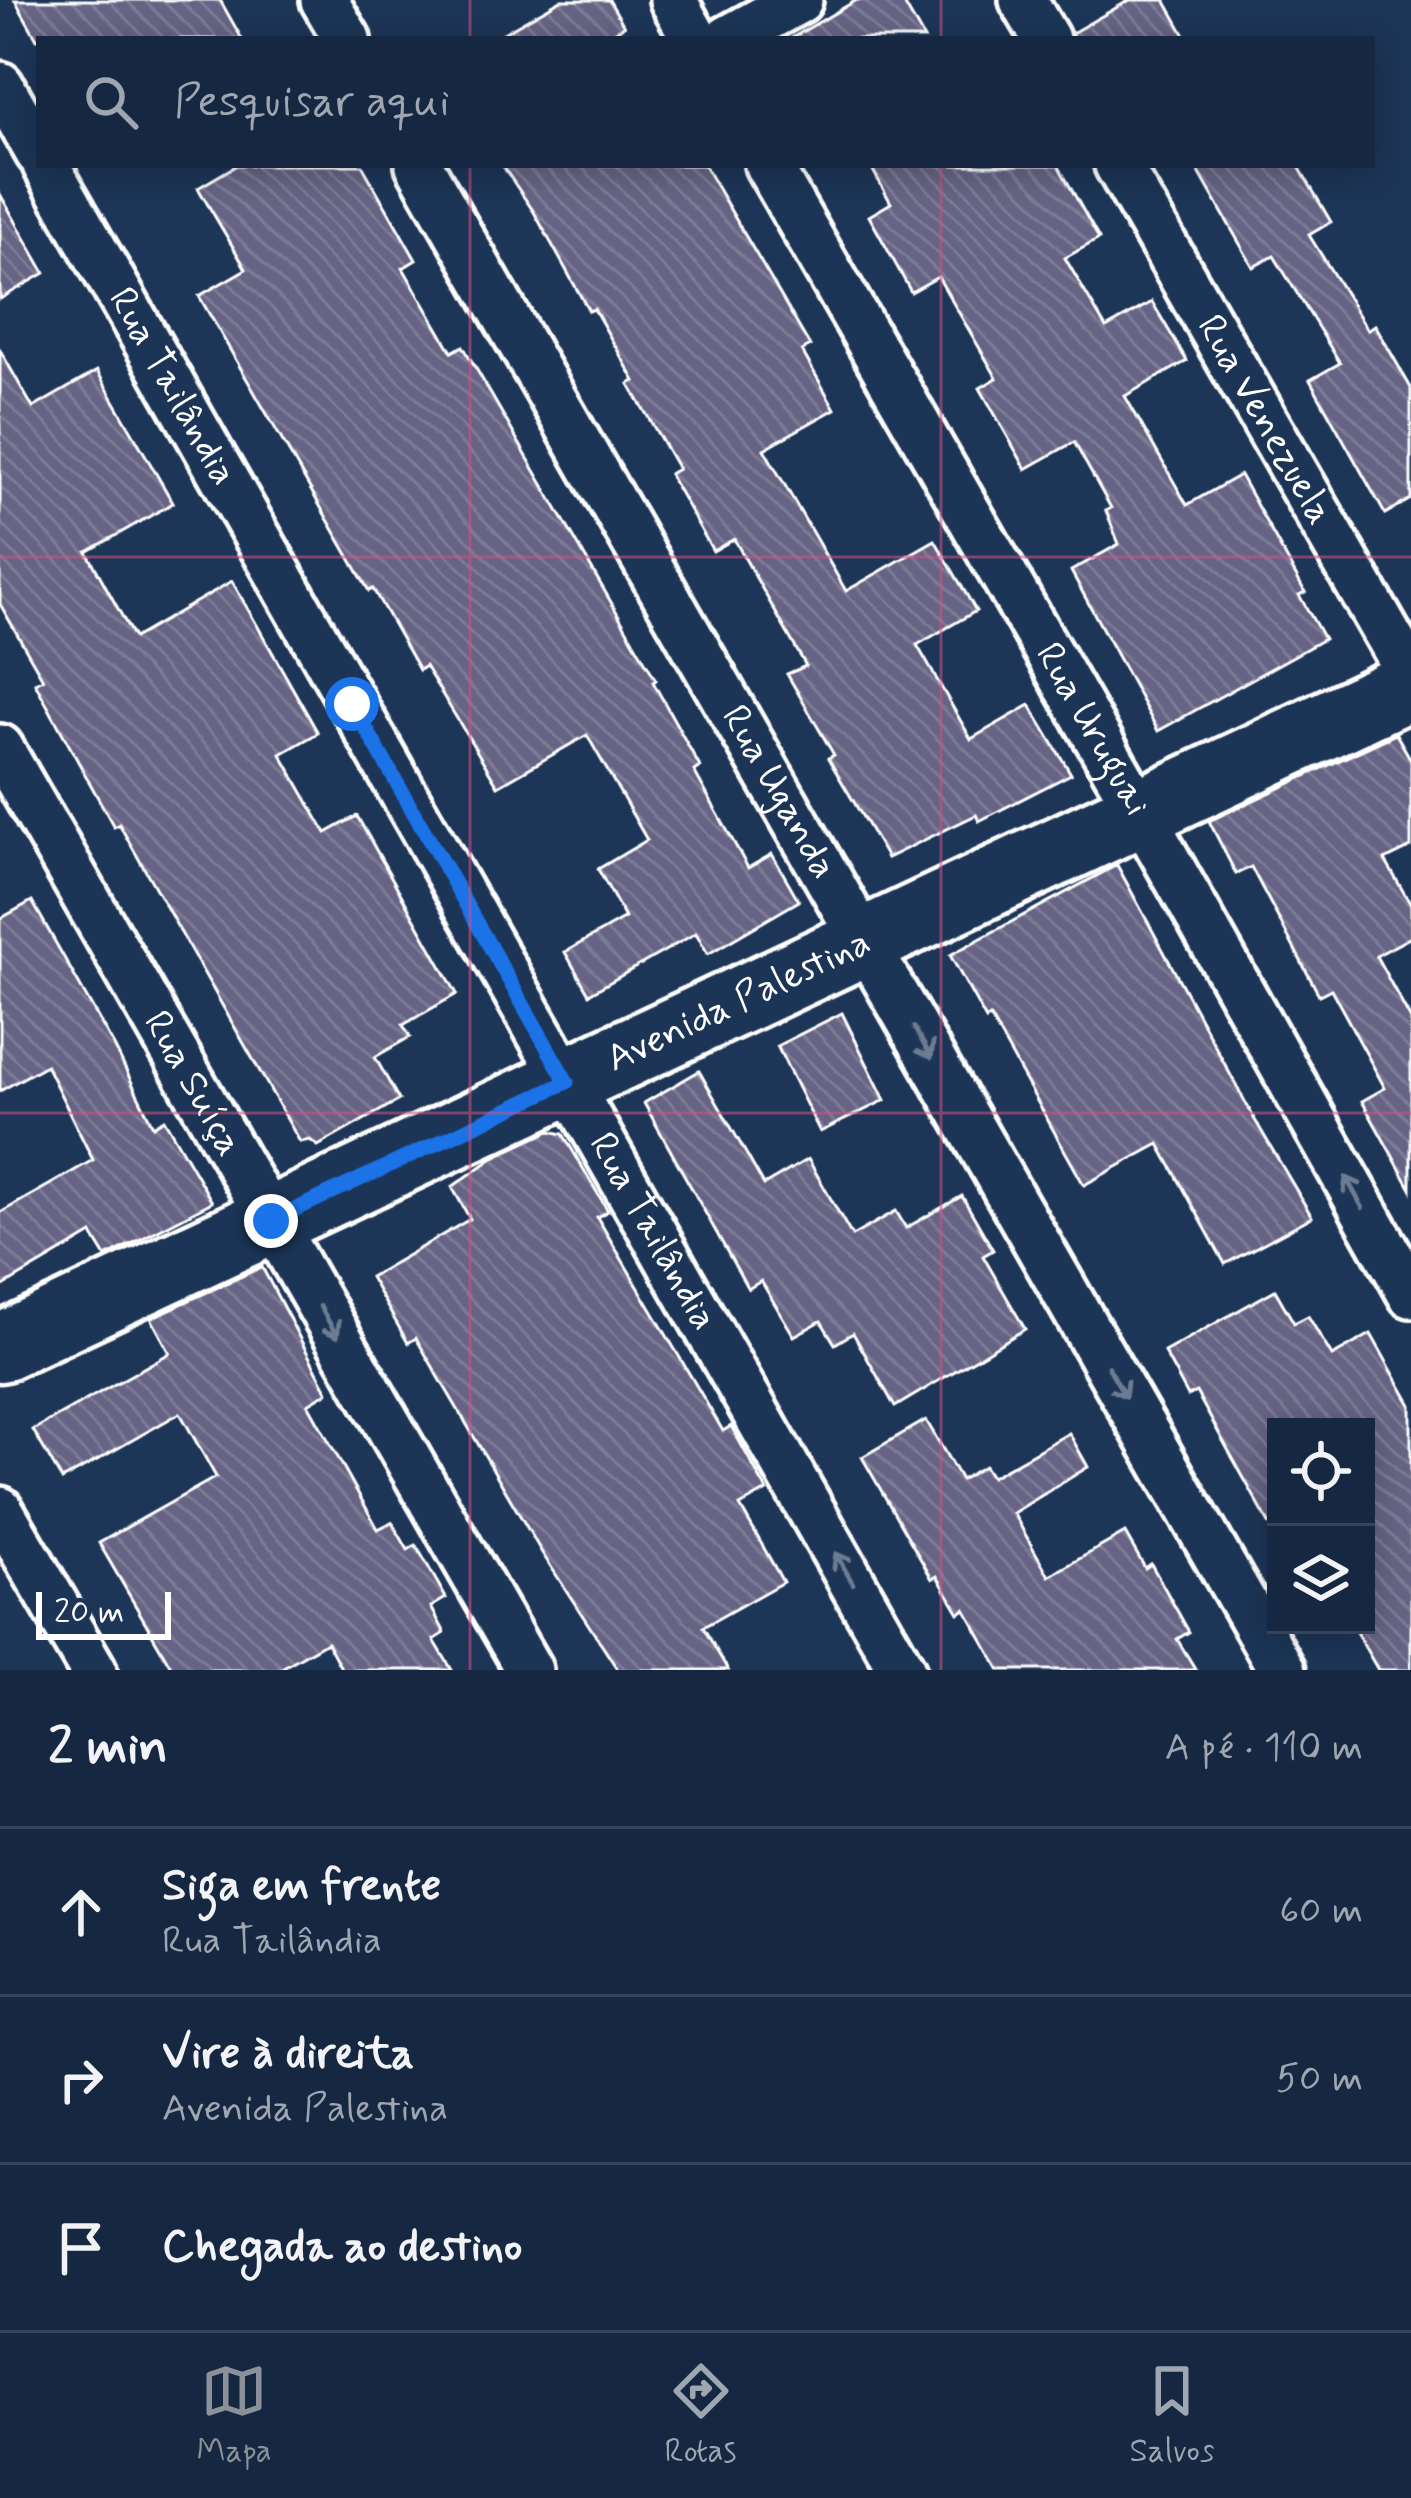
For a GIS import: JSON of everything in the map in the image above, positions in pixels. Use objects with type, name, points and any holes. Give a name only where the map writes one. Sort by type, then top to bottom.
[{"type":"street","points":[[324,0],[344,36]]},
{"type":"street","points":[[673,0],[693,36]]},
{"type":"street","points":[[733,36],[799,0]]},
{"type":"street","points":[[1023,0],[1044,36]]},
{"type":"street","points":[[0,85],[36,148]]},
{"type":"street","name":"Rua Tailândia","points":[[48,168],[902,1670]]},
{"type":"street","name":"Rua Uganda","points":[[421,168],[1282,1670]]},
{"type":"street","name":"Rua Uruguai","points":[[770,168],[1411,1294]]},
{"type":"street","name":"Rua Venezuela","points":[[1120,168],[1411,675]]},
{"type":"street","name":"Avenida Palestina","points":[[0,1348],[1411,685]]},
{"type":"street","name":"Rua Suíça","points":[[0,748],[529,1670]]},
{"type":"street","points":[[0,1510],[92,1670]]},
{"type":"building","points":[[15,0],[220,0],[240,36],[36,36]]},
{"type":"building","points":[[561,0],[609,0],[624,26],[607,36],[498,36]]},
{"type":"building","points":[[857,0],[902,0],[922,36],[795,36]]},
{"type":"building","points":[[1130,0],[1165,0],[1185,36],[1072,36]]},
{"type":"building","points":[[232,168],[364,168],[416,260],[403,268],[452,352],[463,346],[656,680],[700,767],[694,771],[748,868],[772,854],[799,901],[708,954],[696,933],[589,994],[565,952],[625,918],[598,869],[647,840],[587,735],[498,786],[425,666],[419,670],[373,589],[369,591],[199,296],[246,269],[198,188]]},
{"type":"building","points":[[504,168],[706,168],[810,346],[802,351],[835,409],[764,449],[846,591],[935,540],[976,611],[917,645],[971,739],[1030,705],[1071,774],[979,821],[976,815],[887,858],[828,758],[834,755],[787,674],[806,666],[734,539],[713,551],[669,474],[678,469],[629,384],[635,381]]},
{"type":"building","points":[[872,168],[1060,168],[1099,239],[1065,258],[1106,328],[1152,302],[1187,361],[1125,396],[1187,505],[1240,475],[1305,592],[1299,595],[1324,639],[1158,731],[1071,571],[1119,544],[1106,511],[1111,508],[1074,442],[1026,469],[980,388],[997,378],[938,277],[911,292],[869,216],[891,203]]},
{"type":"building","points":[[1197,168],[1300,168],[1331,222],[1309,235],[1368,330],[1375,325],[1411,388],[1411,499],[1385,514],[1310,380],[1340,363],[1274,256],[1253,267]]},
{"type":"building","points":[[0,194],[45,273],[0,299]]},
{"type":"building","points":[[0,350],[33,408],[97,371],[173,503],[87,552],[134,638],[232,581],[318,733],[281,754],[326,833],[357,816],[457,994],[403,1025],[410,1037],[375,1057],[399,1100],[318,1146],[310,1140],[300,1142],[119,824],[114,827],[35,683],[43,679],[0,604]]},
{"type":"building","points":[[1396,734],[1411,760],[1411,847],[1385,860],[1411,905],[1411,937],[1376,956],[1411,1020],[1411,1189],[1362,1101],[1385,1088],[1331,989],[1319,995],[1251,867],[1236,874],[1209,821]]},
{"type":"building","points":[[1117,865],[1312,1217],[1225,1264],[1159,1144],[1084,1185],[950,955]]},
{"type":"building","points":[[32,901],[153,1126],[164,1119],[212,1202],[106,1257],[92,1234],[0,1288],[0,1213],[93,1160],[46,1065],[0,1091],[0,919]]},
{"type":"building","points":[[842,1013],[885,1100],[820,1132],[777,1046]]},
{"type":"building","points":[[699,1071],[764,1185],[808,1159],[852,1236],[896,1211],[906,1228],[962,1196],[993,1250],[983,1256],[1025,1329],[895,1407],[853,1333],[835,1344],[821,1321],[794,1336],[761,1281],[748,1289],[644,1103]]},
{"type":"building","points":[[550,1131],[563,1134],[608,1211],[597,1217],[723,1431],[731,1426],[767,1491],[740,1506],[783,1582],[703,1627],[728,1670],[618,1670],[542,1553],[416,1338],[408,1343],[370,1277],[470,1219],[452,1187],[496,1156]]},
{"type":"building","points":[[262,1267],[328,1392],[308,1404],[378,1529],[392,1522],[408,1550],[416,1545],[446,1598],[431,1607],[445,1633],[434,1640],[452,1670],[342,1670],[327,1642],[278,1670],[173,1670],[99,1543],[216,1477],[180,1413],[62,1480],[33,1430],[170,1353],[151,1318]]},
{"type":"building","points":[[1275,1290],[1294,1323],[1308,1316],[1332,1356],[1371,1334],[1411,1405],[1411,1670],[1378,1670],[1357,1634],[1375,1634],[1375,1418],[1267,1418],[1267,1520],[1196,1392],[1188,1396],[1164,1352]]},
{"type":"building","points":[[926,1420],[961,1480],[984,1466],[991,1477],[1069,1433],[1088,1467],[1013,1513],[1049,1576],[1125,1533],[1145,1568],[1151,1564],[1189,1632],[1177,1639],[1196,1670],[1000,1670],[965,1609],[959,1613],[937,1576],[932,1579],[862,1457]]},
{"type":"route","points":[[271,1221],[567,1082],[352,704]]}]
